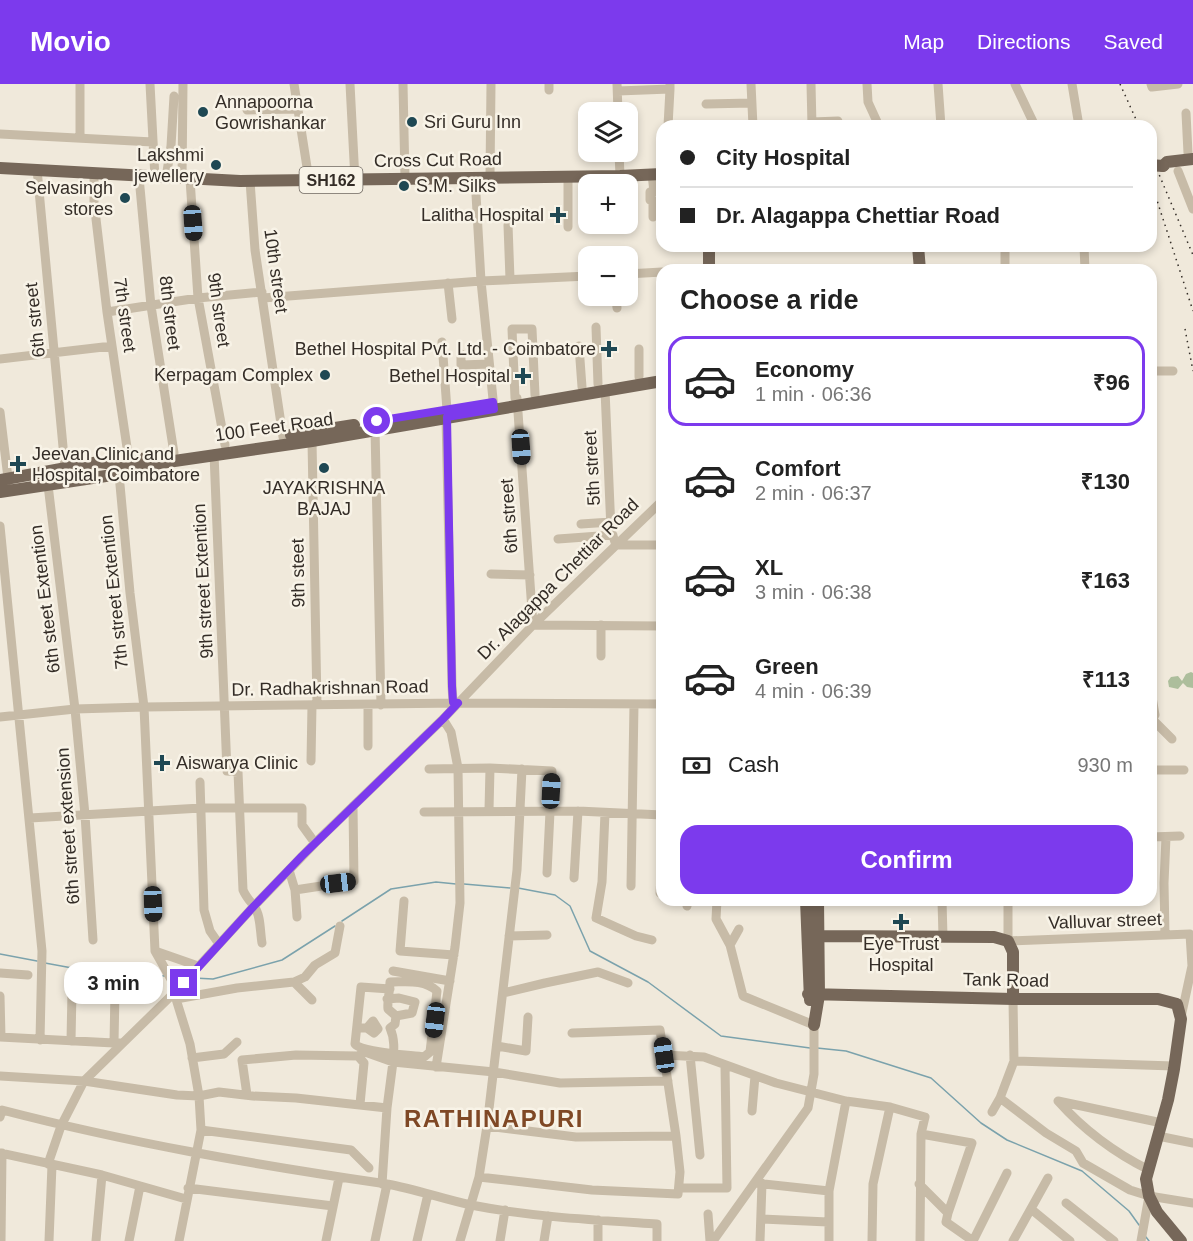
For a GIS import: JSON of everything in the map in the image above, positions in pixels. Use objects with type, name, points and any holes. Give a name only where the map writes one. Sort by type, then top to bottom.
[{"type":"main road","points":[[1157,166],[1190,156]]},
{"type":"main road","points":[[1157,166],[1193,165]]},
{"type":"main road","name":"Cross Cut Road","points":[[0,168],[250,181],[578,176]]},
{"type":"main road","name":"Cross Cut Road","points":[[638,175],[656,174]]},
{"type":"main road","name":"100 Feet Road","points":[[0,492],[48,485],[174,453],[447,413],[582,387],[601,387],[656,374]]},
{"type":"main road","name":"100 Feet Road","points":[[517,400],[601,387],[656,382]]},
{"type":"main road","name":"100 Feet Road","points":[[134,463],[312,441],[447,413]]},
{"type":"main road","name":"100 Feet Road","points":[[5,482],[99,462],[113,468]]},
{"type":"main road","points":[[5,482],[25,484],[113,468]]},
{"type":"main road","points":[[807,906],[814,994]]},
{"type":"main road","points":[[814,1025],[818,906]]},
{"type":"main road","points":[[818,936],[994,937],[1008,941],[1013,952],[1012,999]]},
{"type":"main road","name":"Tank Road","points":[[814,994],[1012,999],[1158,999],[1177,1004],[1181,1019]]},
{"type":"main road","points":[[1181,1019],[1162,1123],[1146,1179],[1149,1196],[1157,1212],[1181,1241]]},
{"type":"street","points":[[80,84],[80,138]]},
{"type":"street","points":[[150,84],[153,142],[161,178]]},
{"type":"street","name":"9th street","points":[[183,84],[186,179],[198,298],[225,445]]},
{"type":"street","points":[[294,84],[309,180]]},
{"type":"street","points":[[350,84],[355,180]]},
{"type":"street","points":[[404,84],[405,179]]},
{"type":"street","points":[[490,176],[491,84]]},
{"type":"street","points":[[751,84],[752,120]]},
{"type":"street","points":[[811,84],[812,120]]},
{"type":"street","points":[[867,84],[868,102],[876,120]]},
{"type":"street","points":[[938,84],[941,120]]},
{"type":"street","points":[[1015,84],[1032,120]]},
{"type":"street","points":[[1072,84],[1078,120]]},
{"type":"street","points":[[1151,84],[1152,87],[1178,84]]},
{"type":"street","points":[[618,88],[670,87],[668,120]]},
{"type":"street","points":[[161,178],[171,146],[174,96]]},
{"type":"street","points":[[706,104],[751,103]]},
{"type":"street","points":[[247,110],[298,109]]},
{"type":"street","points":[[1186,113],[1190,156]]},
{"type":"street","points":[[0,135],[153,142]]},
{"type":"street","name":"6th street","points":[[37,169],[65,468]]},
{"type":"street","points":[[1178,171],[1189,187],[1193,209]]},
{"type":"street","name":"7th street","points":[[94,174],[94,202],[107,312],[134,463]]},
{"type":"street","points":[[567,227],[568,176]]},
{"type":"street","name":"8th street","points":[[139,177],[151,306],[174,453]]},
{"type":"street","points":[[475,177],[481,281],[494,405]]},
{"type":"street","points":[[653,217],[653,200],[650,200],[650,192],[654,192],[656,180]]},
{"type":"street","name":"10th street","points":[[250,181],[255,250],[283,437]]},
{"type":"street","points":[[508,225],[510,279]]},
{"type":"street","points":[[638,273],[656,272]]},
{"type":"street","points":[[107,312],[198,298],[578,276]]},
{"type":"street","points":[[448,284],[452,319]]},
{"type":"street","name":"5th street","points":[[596,327],[611,522],[616,545]]},
{"type":"street","name":"6th street","points":[[534,626],[512,329],[532,329],[535,395]]},
{"type":"street","points":[[442,342],[447,413],[452,686],[453,702],[458,703]]},
{"type":"street","points":[[0,359],[112,346]]},
{"type":"street","points":[[579,346],[582,387]]},
{"type":"street","points":[[639,349],[639,377]]},
{"type":"street","points":[[461,354],[461,365],[489,364]]},
{"type":"street","points":[[1157,371],[1173,371]]},
{"type":"street","points":[[0,412],[5,482]]},
{"type":"street","points":[[375,429],[381,705]]},
{"type":"street","name":"9th steet","points":[[311,761],[314,704],[312,441]]},
{"type":"street","name":"9th street Extention","points":[[214,454],[227,771],[238,772],[239,809]]},
{"type":"street","name":"7th street Extention","points":[[113,468],[144,707],[157,955]]},
{"type":"street","name":"6th steet Extention","points":[[48,485],[75,710]]},
{"type":"street","name":"Dr. Alagappa Chettiar Road","points":[[49,1241],[50,1165],[61,1126],[84,1081],[118,1043],[176,992],[315,843],[656,507]]},
{"type":"street","points":[[581,524],[611,522]]},
{"type":"street","points":[[0,526],[42,954],[40,1040]]},
{"type":"street","points":[[558,539],[613,534]]},
{"type":"street","points":[[616,545],[656,545]]},
{"type":"street","points":[[491,573],[530,575]]},
{"type":"street","points":[[534,626],[656,626]]},
{"type":"street","points":[[600,626],[601,656]]},
{"type":"street","name":"Dr. Radhakrishnan Road","points":[[0,717],[144,707],[458,703],[656,704]]},
{"type":"street","points":[[632,886],[634,704]]},
{"type":"street","points":[[368,705],[368,746]]},
{"type":"street","name":"6th street extension","points":[[75,710],[93,940]]},
{"type":"street","points":[[436,1067],[460,903],[458,768],[451,732],[443,719]]},
{"type":"street","points":[[1157,722],[1172,739]]},
{"type":"street","points":[[489,810],[490,768]]},
{"type":"street","points":[[429,769],[490,768],[552,771],[547,873]]},
{"type":"street","points":[[460,1241],[479,1177],[488,1126],[516,877],[522,769]]},
{"type":"street","points":[[1157,770],[1184,770]]},
{"type":"street","points":[[200,782],[204,910],[210,931],[219,944]]},
{"type":"street","points":[[296,890],[354,881],[356,878],[353,806]]},
{"type":"street","points":[[30,818],[201,808],[302,808],[302,825],[315,843]]},
{"type":"street","points":[[239,809],[243,890],[247,900],[258,914],[262,943]]},
{"type":"street","points":[[424,812],[578,811],[656,815]]},
{"type":"street","points":[[574,878],[578,811]]},
{"type":"street","points":[[605,813],[602,882],[596,918],[636,936],[652,940]]},
{"type":"street","points":[[1157,837],[1180,837]]},
{"type":"street","points":[[1165,935],[1166,837]]},
{"type":"street","points":[[289,870],[296,890],[297,917]]},
{"type":"street","points":[[404,901],[400,951],[454,955]]},
{"type":"street","points":[[711,1241],[759,1183],[808,1108],[814,1074],[814,1025],[743,996],[730,945],[716,919],[717,906]]},
{"type":"street","points":[[942,906],[943,937]]},
{"type":"street","points":[[1008,906],[1008,941]]},
{"type":"street","points":[[176,992],[294,982],[305,977],[315,965],[335,953],[340,926]]},
{"type":"street","points":[[730,945],[739,929]]},
{"type":"street","name":"Valluvar street","points":[[1008,941],[1190,934],[1192,966],[1181,1019]]},
{"type":"street","points":[[509,936],[546,935]]},
{"type":"street","points":[[157,955],[197,967]]},
{"type":"street","points":[[157,955],[176,992],[192,1058],[201,1130],[179,1241]]},
{"type":"street","points":[[393,971],[450,981]]},
{"type":"street","points":[[503,993],[598,972],[628,983]]},
{"type":"street","points":[[0,973],[28,975]]},
{"type":"street","points":[[294,982],[312,1000]]},
{"type":"street","points":[[247,1095],[242,1060],[296,1055],[358,1056],[365,1052],[394,1057],[424,1057],[430,1052],[437,991],[432,986],[418,982],[390,982],[388,1009],[396,1020]]},
{"type":"street","points":[[375,1241],[384,1184],[387,1108],[394,1057],[394,1037],[390,1028],[396,1020],[412,1013],[415,1002],[361,987],[362,1028],[356,1044],[359,1048],[394,1057],[436,1067],[494,1072],[560,1083],[668,1081]]},
{"type":"street","points":[[71,1041],[72,991]]},
{"type":"street","points":[[0,996],[0,1037],[118,1043],[115,991]]},
{"type":"street","points":[[992,1112],[1014,1061],[1012,999]]},
{"type":"street","points":[[497,1046],[526,1051],[528,1017]]},
{"type":"street","points":[[479,1177],[592,1190],[678,1194],[680,1172],[660,1030],[572,1033]]},
{"type":"street","points":[[192,1058],[225,1054],[237,1041]]},
{"type":"street","points":[[664,1055],[704,1057],[755,1076],[812,1092],[846,1101],[890,1107],[925,1117],[921,1134],[920,1241]]},
{"type":"street","points":[[690,1055],[700,1155]]},
{"type":"street","points":[[358,1056],[364,1063],[360,1104]]},
{"type":"street","points":[[1014,1061],[1174,1066]]},
{"type":"street","points":[[679,1188],[727,1188],[725,1066]]},
{"type":"street","points":[[0,1076],[84,1081],[177,1095],[198,1096],[219,1092],[387,1108]]},
{"type":"street","points":[[752,1111],[755,1076]]},
{"type":"street","points":[[999,1098],[1076,1152],[1083,1163],[1130,1190],[1149,1196],[1193,1203]]},
{"type":"street","points":[[829,1241],[829,1191],[846,1101]]},
{"type":"street","points":[[1149,1170],[1127,1159],[1097,1137],[1058,1101],[1162,1123]]},
{"type":"street","points":[[872,1241],[873,1184],[890,1107]]},
{"type":"street","points":[[0,1117],[2,1110],[61,1126],[196,1154],[384,1184],[471,1205],[548,1216],[657,1224],[657,1241]]},
{"type":"street","points":[[488,1126],[576,1137],[676,1136]]},
{"type":"street","points":[[201,1130],[351,1150],[369,1168]]},
{"type":"street","points":[[921,1134],[972,1143],[946,1222],[973,1241],[1007,1173]]},
{"type":"street","points":[[1158,1136],[1193,1143]]},
{"type":"street","points":[[1,1241],[1,1153],[102,1175],[186,1199]]},
{"type":"street","points":[[96,1241],[102,1175]]},
{"type":"street","points":[[326,1241],[339,1178]]},
{"type":"street","points":[[1014,1241],[1048,1178]]},
{"type":"street","points":[[759,1183],[829,1191]]},
{"type":"street","points":[[759,1183],[760,1241]]},
{"type":"street","points":[[919,1184],[948,1213]]},
{"type":"street","points":[[129,1241],[141,1186]]},
{"type":"street","points":[[188,1188],[333,1206]]},
{"type":"street","points":[[417,1241],[428,1194]]},
{"type":"street","points":[[1142,1239],[1149,1196]]},
{"type":"street","points":[[1066,1203],[1114,1241]]},
{"type":"street","points":[[1031,1209],[1070,1241]]},
{"type":"street","points":[[500,1241],[505,1210]]},
{"type":"street","points":[[708,1214],[711,1241]]},
{"type":"street","points":[[544,1241],[548,1216]]},
{"type":"street","points":[[760,1219],[828,1222]]},
{"type":"street","points":[[598,1220],[598,1241]]},
{"type":"green space","points":[[1193,673],[1193,688],[1183,683],[1178,689],[1169,687],[1168,681],[1171,677],[1178,676],[1182,681],[1186,674]]},
{"type":"waterway","points":[[342,921],[391,889],[436,882],[456,884]]},
{"type":"waterway","points":[[464,884],[510,888]]},
{"type":"waterway","points":[[518,888],[555,895],[570,906],[590,951],[648,982],[721,1036],[810,1048]]},
{"type":"waterway","points":[[194,978],[213,979],[282,960],[335,926]]},
{"type":"waterway","points":[[0,954],[37,961]]},
{"type":"waterway","points":[[45,963],[83,970],[165,976]]},
{"type":"waterway","points":[[173,977],[183,977]]},
{"type":"waterway","points":[[817,1048],[846,1051],[931,1078],[981,1123],[1007,1140],[1082,1171],[1129,1211],[1139,1225]]},
{"type":"waterway","points":[[1146,1237],[1149,1241]]},
{"type":"railway","points":[[1120,84],[1136,120]]},
{"type":"railway","points":[[1157,170],[1193,255]]},
{"type":"railway","points":[[1157,200],[1193,311]]},
{"type":"railway","points":[[1185,329],[1193,371]]},
{"type":"place","name":"Annapoorna Gowrishankar","points":[[203,112]]},
{"type":"place","name":"Sri Guru Inn","points":[[412,122]]},
{"type":"place","name":"Lakshmi jewellery","points":[[216,165]]},
{"type":"place","name":"S.M. Silks","points":[[404,186]]},
{"type":"place","name":"Selvasingh stores","points":[[125,198]]},
{"type":"place","name":"Lalitha Hospital","points":[[558,215]]},
{"type":"place","name":"Bethel Hospital Pvt. Ltd. - Coimbatore","points":[[609,349]]},
{"type":"place","name":"Kerpagam Complex","points":[[325,375]]},
{"type":"place","name":"Bethel Hospital","points":[[523,376]]},
{"type":"place","name":"Jeevan Clinic and Hospital, Coimbatore","points":[[18,464]]},
{"type":"place","name":"JAYAKRISHNA BAJAJ","points":[[324,468]]},
{"type":"place","name":"Aiswarya Clinic","points":[[162,763]]},
{"type":"place","name":"Eye Trust Hospital","points":[[901,922]]},
{"type":"district","name":"RATHINAPURI","points":[[494,1118]]},
{"type":"route","points":[[184,983],[315,843],[458,703],[453,702],[452,686],[447,417],[494,409],[493,402],[377,421]]}]
